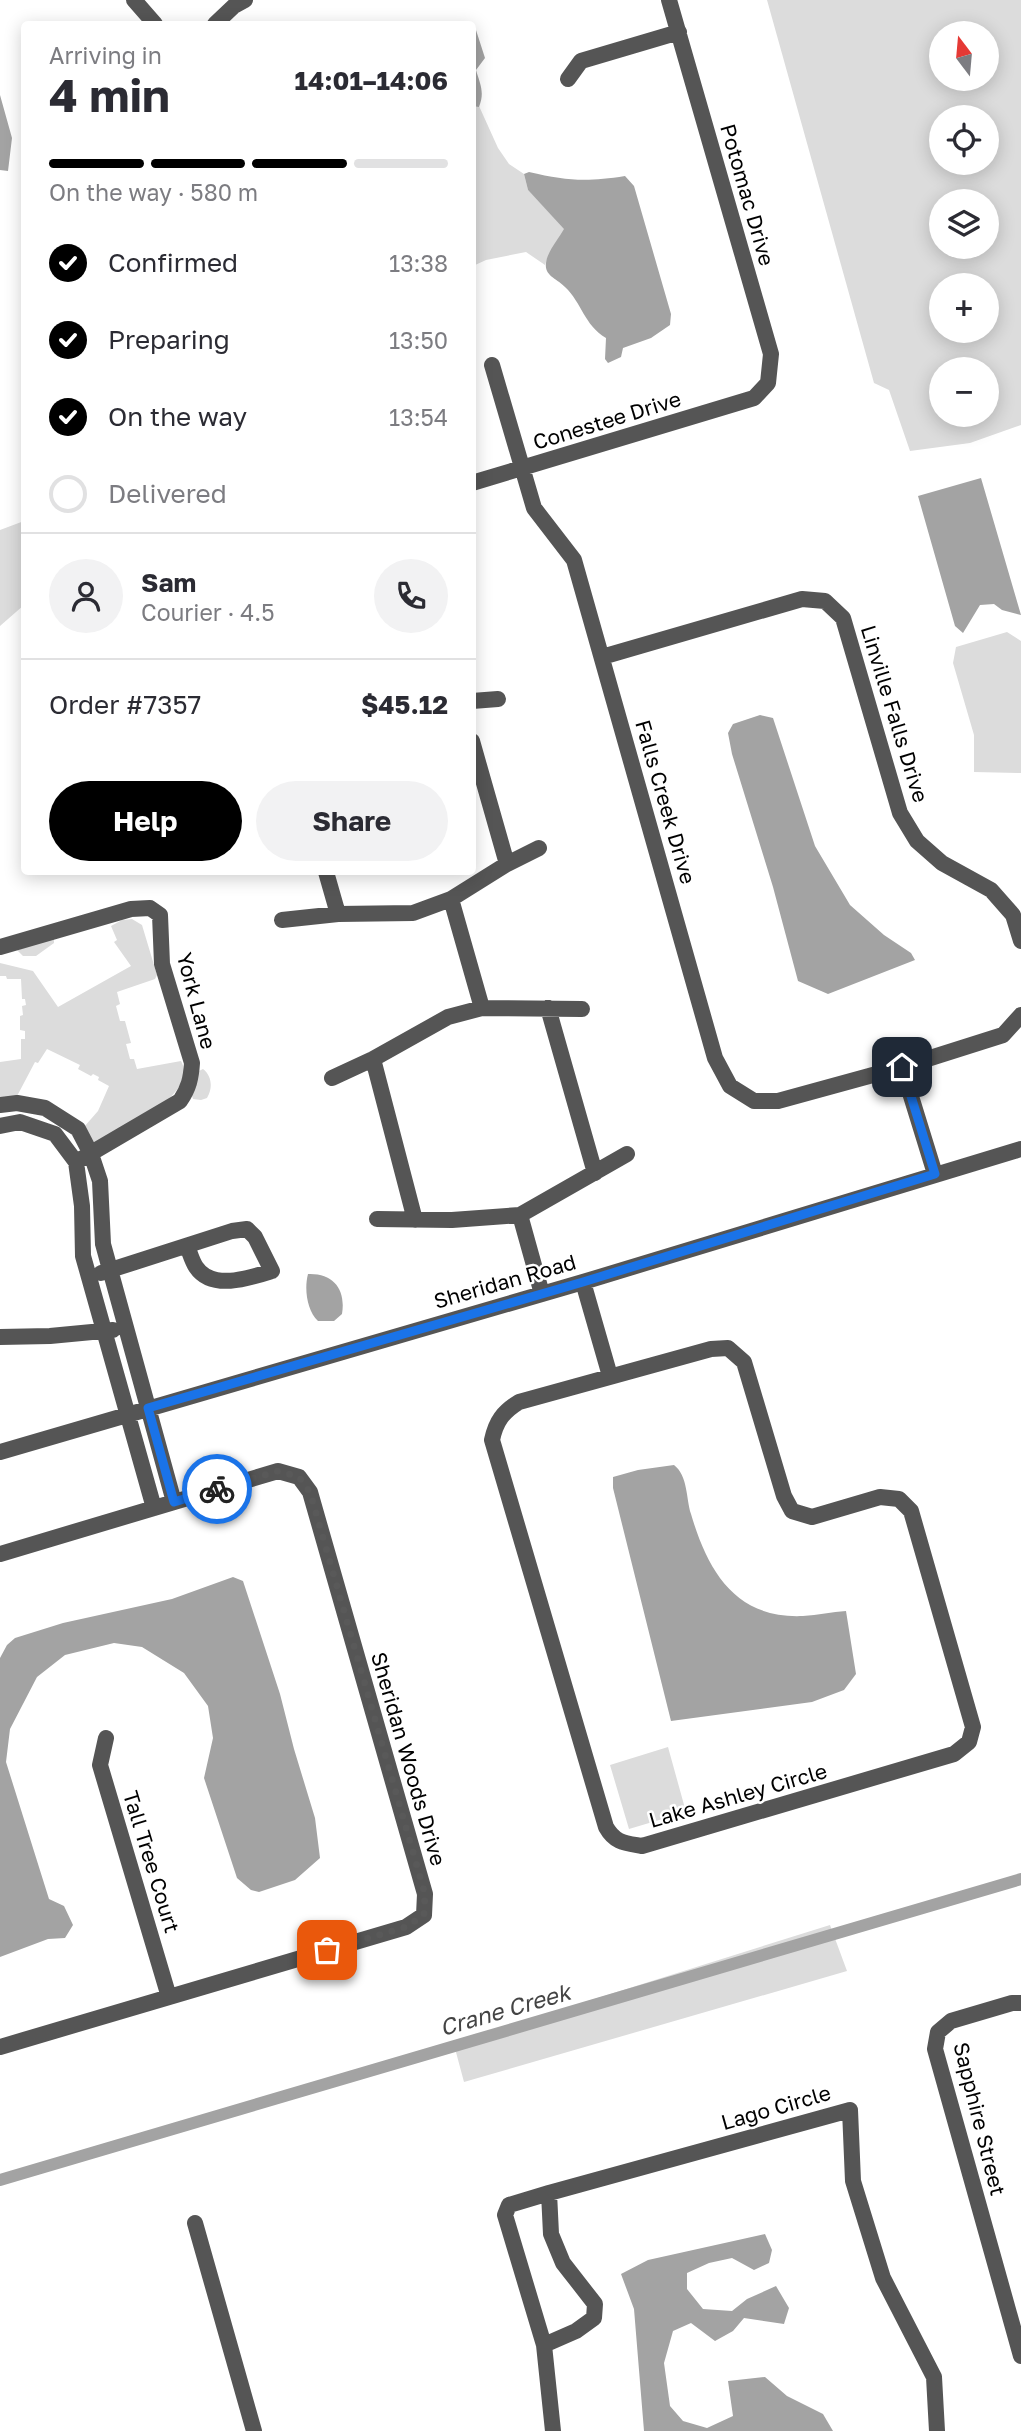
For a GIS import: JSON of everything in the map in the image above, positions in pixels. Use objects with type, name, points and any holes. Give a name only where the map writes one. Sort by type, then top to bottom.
[{"type":"street","points":[[134,0],[152,21]]},
{"type":"street","points":[[218,21],[234,6],[246,0]]},
{"type":"street","name":"Potomac Drive","points":[[670,0],[771,354],[768,383],[754,398]]},
{"type":"street","points":[[568,79],[581,61],[679,32]]},
{"type":"street","name":"Falls Creek Drive","points":[[492,365],[534,508],[574,560],[715,1058],[730,1086],[754,1101],[778,1101],[902,1067]]},
{"type":"street","name":"Conestee Drive","points":[[476,482],[754,398]]},
{"type":"street","name":"Linville Falls Drive","points":[[602,657],[802,599],[825,601],[843,618],[900,813],[916,841],[942,863],[991,890],[1013,915],[1021,941]]},
{"type":"street","points":[[476,701],[498,699]]},
{"type":"street","points":[[476,755],[507,864]]},
{"type":"street","points":[[282,920],[338,914],[414,913],[451,899],[507,864],[539,848]]},
{"type":"street","points":[[327,875],[338,914]]},
{"type":"street","points":[[451,899],[482,1008]]},
{"type":"street","name":"York Lane","points":[[0,947],[131,909],[150,908],[160,915],[162,964],[192,1063],[187,1091],[180,1101],[76,1163]]},
{"type":"street","points":[[332,1078],[373,1059],[448,1017],[482,1008],[582,1009]]},
{"type":"street","points":[[548,1008],[595,1173]]},
{"type":"street","points":[[935,1174],[902,1067],[1003,1035],[1021,1016]]},
{"type":"street","points":[[373,1059],[415,1220]]},
{"type":"street","points":[[0,1105],[17,1103],[45,1108],[78,1129],[91,1154],[100,1181],[101,1229],[110,1270],[174,1502]]},
{"type":"street","points":[[0,1126],[20,1122],[55,1135],[76,1163],[82,1206],[83,1255],[154,1508]]},
{"type":"street","name":"Sheridan Road","points":[[0,1452],[583,1282],[1021,1149]]},
{"type":"street","points":[[377,1219],[452,1220],[520,1215],[627,1154]]},
{"type":"street","points":[[520,1215],[542,1294]]},
{"type":"street","points":[[89,1277],[232,1231],[247,1229],[255,1237],[271,1271],[244,1279],[217,1281],[205,1276],[197,1268],[187,1246]]},
{"type":"street","points":[[583,1282],[611,1376]]},
{"type":"street","points":[[0,1337],[105,1332],[126,1326]]},
{"type":"street","name":"Lake Ashley Circle","points":[[729,1348],[744,1362],[784,1496],[792,1511],[812,1517],[880,1497],[899,1499],[911,1511],[973,1727],[969,1742],[954,1754],[642,1846],[612,1838],[606,1827],[492,1440],[495,1426],[504,1411],[519,1402],[611,1376],[711,1349],[729,1348]]},
{"type":"street","name":"Sheridan Woods Drive","points":[[0,1553],[278,1471],[299,1477],[310,1492],[425,1894],[424,1915],[406,1927],[0,2046]]},
{"type":"street","name":"Tall Tree Court","points":[[106,1738],[100,1765],[169,1997]]},
{"type":"street","name":"Sapphire Street","points":[[1021,2003],[1012,2003],[951,2021],[937,2032],[936,2049],[1021,2356]]},
{"type":"street","name":"Lago Circle","points":[[553,2431],[544,2345],[505,2215],[509,2205],[850,2110],[853,2181],[883,2278],[934,2377],[937,2431]]},
{"type":"street","points":[[544,2345],[576,2332],[594,2318],[595,2304],[564,2263],[551,2234],[549,2193]]},
{"type":"street","points":[[195,2223],[254,2431]]},
{"type":"shaded area","points":[[767,0],[1021,0],[1021,425],[970,443],[910,451],[889,390],[874,383]]},
{"type":"shaded area","points":[[476,30],[485,58],[476,70]]},
{"type":"shaded area","points":[[476,70],[482,92],[479,107],[476,106]]},
{"type":"shaded area","points":[[0,95],[12,138],[8,171],[0,170]]},
{"type":"shaded area","points":[[476,106],[479,106],[498,148],[509,164],[524,174],[528,190],[565,229],[545,265],[526,252],[476,265]]},
{"type":"shaded area","points":[[529,172],[577,180],[625,176],[634,186],[671,314],[670,325],[651,338],[623,348],[621,357],[608,363],[605,359],[606,338],[593,327],[571,293],[547,271],[549,254],[564,229],[528,190],[524,174]]},
{"type":"shaded area","points":[[981,478],[1021,615],[1002,610],[994,604],[980,605],[963,633],[955,626],[918,496]]},
{"type":"shaded area","points":[[21,522],[21,608],[0,626],[0,530]]},
{"type":"shaded area","points":[[1007,632],[1021,641],[1021,773],[974,772],[974,735],[953,663],[956,647]]},
{"type":"shaded area","points":[[760,715],[773,718],[815,846],[850,905],[884,935],[911,953],[915,960],[828,994],[798,981],[728,733],[733,724]]},
{"type":"shaded area","points":[[132,919],[142,925],[157,975],[155,979],[117,992],[120,1004],[116,1006],[120,1021],[125,1021],[131,1043],[126,1044],[130,1059],[134,1059],[137,1069],[181,1061],[184,1074],[169,1099],[138,1121],[95,1144],[84,1127],[98,1111],[109,1086],[98,1080],[99,1077],[78,1069],[80,1065],[47,1049],[38,1063],[35,1062],[16,1098],[0,1098],[0,1062],[21,1059],[21,1039],[25,1039],[25,1031],[20,1030],[20,1016],[23,1015],[22,1006],[26,1005],[25,999],[22,999],[21,979],[0,976],[0,963],[33,971],[58,1007],[131,966],[114,942],[117,940],[111,926],[122,920]]},
{"type":"shaded area","points":[[54,938],[54,943],[36,956],[23,956],[17,950]]},
{"type":"shaded area","points":[[203,1069],[210,1079],[209,1094],[201,1100],[193,1099],[199,1071]]},
{"type":"shaded area","points":[[308,1274],[325,1276],[340,1291],[342,1314],[334,1321],[318,1321],[311,1312],[307,1293]]},
{"type":"shaded area","points":[[674,1465],[682,1475],[691,1514],[706,1555],[728,1588],[760,1609],[780,1615],[803,1616],[846,1611],[856,1674],[844,1690],[812,1702],[671,1721],[613,1488],[613,1477]]},
{"type":"shaded area","points":[[233,1577],[243,1581],[280,1694],[315,1818],[320,1858],[295,1880],[259,1892],[251,1890],[237,1878],[204,1778],[213,1738],[208,1706],[184,1673],[142,1647],[114,1643],[65,1655],[37,1677],[10,1729],[6,1762],[49,1899],[64,1906],[73,1925],[65,1938],[48,1939],[0,1957],[0,1658],[7,1645],[15,1638],[63,1623],[172,1599]]},
{"type":"shaded area","points":[[668,1747],[686,1812],[629,1829],[610,1765]]},
{"type":"shaded area","points":[[830,1925],[847,1971],[464,2082],[453,2041],[553,2015],[553,2012]]},
{"type":"shaded area","points":[[765,2234],[772,2250],[769,2263],[754,2270],[732,2258],[709,2263],[687,2273],[687,2289],[703,2309],[732,2311],[747,2299],[776,2286],[789,2308],[784,2324],[744,2318],[733,2331],[715,2341],[691,2323],[673,2331],[664,2363],[670,2406],[683,2421],[707,2428],[733,2416],[728,2381],[765,2377],[787,2396],[823,2414],[833,2431],[644,2431],[634,2309],[621,2274],[648,2260]]},
{"type":"waterway","name":"Crane Creek","points":[[0,2180],[1021,1879]]},
{"type":"way so far","points":[[217,1489],[278,1471],[299,1477],[310,1492],[425,1894],[424,1915],[406,1927],[327,1950]]},
{"type":"route","points":[[217,1489],[174,1502],[148,1408],[583,1282],[935,1174],[902,1067]]}]
